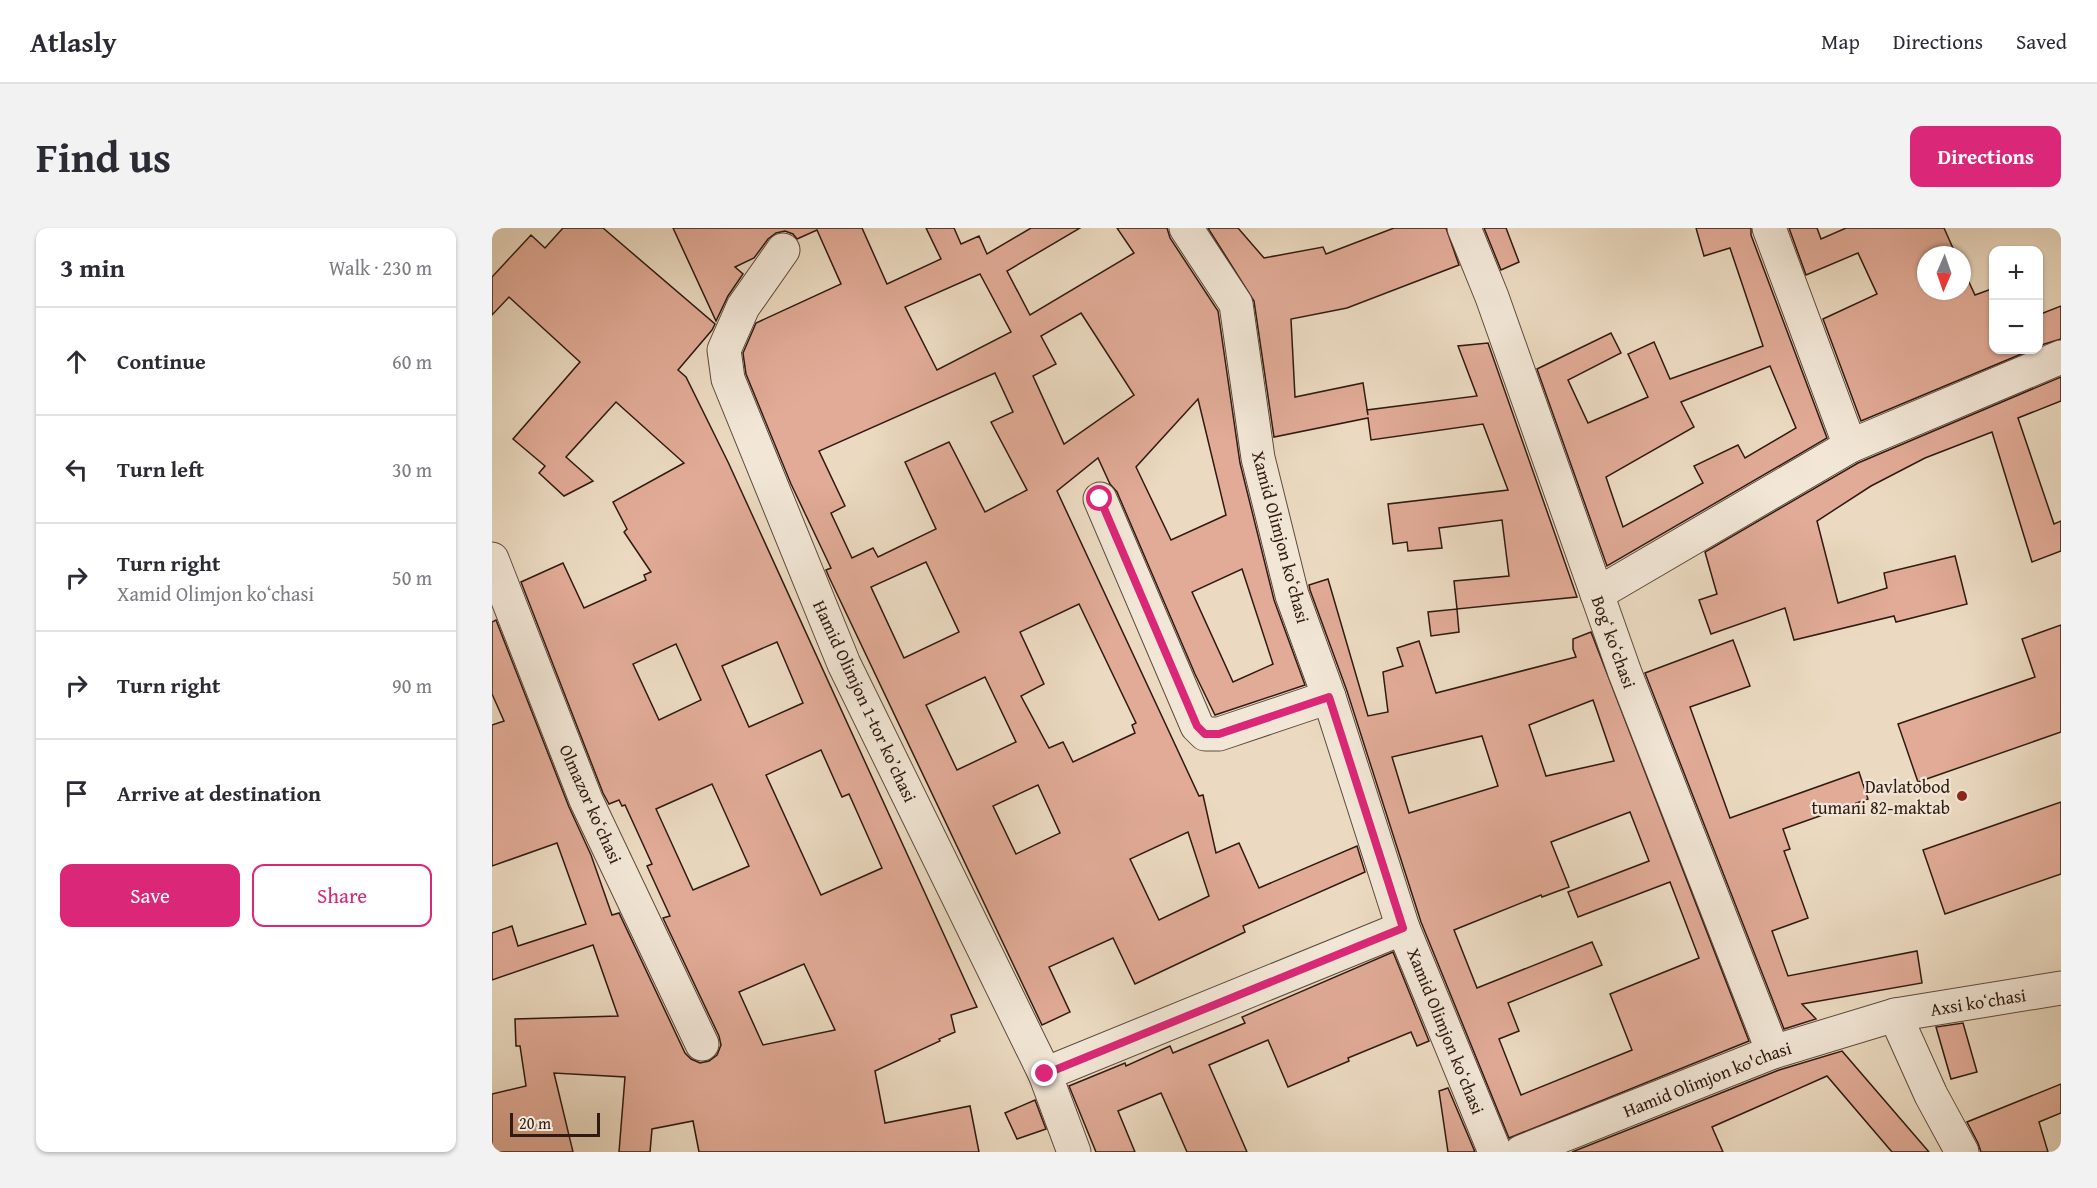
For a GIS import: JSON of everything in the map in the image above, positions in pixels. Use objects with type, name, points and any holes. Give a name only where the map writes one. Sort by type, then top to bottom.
[{"type":"street","name":"Xamid Olimjon koʻchasi","points":[[1186,228],[1236,304],[1258,458],[1292,595],[1329,697],[1403,928],[1495,1152]]},
{"type":"street","name":"Bogʻ koʻchasi","points":[[1464,228],[1491,297],[1625,673],[1773,1052]]},
{"type":"street","points":[[1769,228],[1851,446]]},
{"type":"street","name":"Hamid Olimjon 1-tor koʼchasi","points":[[783,250],[743,307],[724,350],[728,379],[844,664],[1045,1074],[1074,1152]]},
{"type":"street","points":[[1597,594],[1851,446],[2061,357]]},
{"type":"street","points":[[1100,499],[1197,726],[1205,734],[1219,734],[1329,697]]},
{"type":"street","name":"Olmazor koʻchasi","points":[[492,560],[586,800],[702,1044]]},
{"type":"street","points":[[1045,1074],[1403,928]]},
{"type":"street","name":"Axsi koʻchasi","points":[[1895,1015],[2061,988]]},
{"type":"street","points":[[1895,1015],[1931,1095],[1962,1152]]},
{"type":"street","name":"Hamid Olimjon ko'chasi","points":[[1521,1152],[1773,1052],[1895,1015]]},
{"type":"building","points":[[563,228],[603,228],[715,324],[678,370],[686,377],[728,462],[977,1007],[951,1015],[955,1032],[875,1071],[885,1123],[970,1106],[979,1152],[699,1152],[693,1121],[652,1129],[650,1152],[619,1152],[625,1077],[554,1073],[573,1152],[492,1152],[492,1094],[526,1086],[520,1046],[516,1046],[515,1019],[618,1016],[593,945],[492,980],[492,933],[512,926],[518,946],[586,924],[557,843],[492,866],[492,725],[504,721],[492,694],[492,622],[496,620],[569,807],[591,855],[612,915],[619,913],[685,1053],[700,1063],[709,1061],[717,1055],[721,1045],[719,1036],[663,918],[670,916],[647,866],[652,864],[625,805],[622,806],[619,800],[609,804],[603,793],[521,582],[563,563],[584,608],[646,580],[644,575],[651,572],[624,532],[627,529],[613,502],[684,463],[616,402],[566,457],[593,481],[564,496],[539,473],[545,466],[513,439],[580,362],[509,297],[492,315],[492,277],[531,235],[545,248]],"holes":[[[777,642],[803,703],[749,727],[722,666]],[[676,644],[701,700],[659,720],[633,664]],[[821,750],[842,797],[849,794],[882,868],[821,895],[766,775]],[[712,784],[749,866],[693,890],[656,809]],[[804,964],[835,1030],[763,1045],[739,992]]]},
{"type":"building","points":[[673,228],[862,228],[887,284],[941,259],[926,228],[954,228],[961,244],[979,236],[987,254],[1031,228],[1080,228],[1007,271],[1030,315],[1134,253],[1117,228],[1167,228],[1170,238],[1218,311],[1240,463],[1274,600],[1305,685],[1215,715],[1195,674],[1117,492],[1110,484],[1098,458],[1057,491],[1199,796],[1203,795],[1216,853],[1239,843],[1259,888],[1357,846],[1365,872],[1243,926],[1245,932],[1135,984],[1113,938],[1049,967],[1070,1012],[1042,1025],[829,577],[826,570],[831,568],[791,484],[746,374],[743,353],[756,323],[841,284],[817,230],[797,239],[793,234],[785,231],[776,233],[768,239],[754,258],[735,267],[743,274],[728,296],[716,321]],"holes":[[[980,274],[1011,332],[937,370],[905,307]],[[1081,313],[1134,395],[1064,444],[1033,376],[1056,364],[1041,336]],[[995,373],[1013,412],[991,422],[1027,490],[985,512],[949,442],[905,462],[936,529],[878,557],[873,548],[852,558],[831,513],[845,506],[819,451]],[[1198,399],[1226,515],[1171,540],[1136,467]],[[926,562],[959,632],[904,658],[871,587]],[[1242,569],[1273,664],[1233,682],[1192,592]],[[1079,604],[1136,723],[1132,725],[1135,733],[1073,762],[1063,742],[1049,748],[1021,696],[1044,684],[1020,632]],[[985,677],[1016,742],[957,770],[926,705]],[[1038,785],[1060,833],[1016,854],[993,806]],[[1188,832],[1209,896],[1159,920],[1130,859]]]},
{"type":"building","points":[[1208,228],[1238,228],[1264,258],[1323,247],[1326,254],[1394,228],[1446,228],[1459,265],[1347,308],[1291,319],[1295,397],[1363,383],[1367,410],[1477,396],[1458,346],[1488,343],[1577,597],[1457,609],[1454,581],[1509,576],[1502,520],[1439,528],[1442,548],[1408,551],[1407,542],[1393,544],[1388,504],[1508,490],[1483,424],[1371,440],[1368,418],[1274,437],[1254,301]]},
{"type":"building","points":[[1484,228],[1506,228],[1519,262],[1501,270]]},
{"type":"building","points":[[1696,228],[1751,228],[1751,235],[1827,438],[1607,566],[1537,369],[1611,333],[1621,353],[1568,380],[1588,423],[1648,397],[1628,354],[1654,342],[1670,379],[1763,346],[1730,248],[1704,256]],"holes":[[[1770,366],[1796,428],[1745,458],[1738,445],[1694,466],[1703,483],[1623,527],[1606,477],[1694,427],[1681,402]]]},
{"type":"building","points":[[1789,228],[1817,228],[1821,239],[1846,228],[1944,228],[1952,246],[1917,246],[1917,300],[1971,300],[1971,286],[1975,295],[1989,290],[1989,354],[2021,354],[1861,421],[1823,319],[1877,294],[1858,253],[1806,275]]},
{"type":"building","points":[[2061,306],[2061,339],[2043,344],[2043,313]]},
{"type":"building","points":[[2061,377],[2061,401],[2018,418],[2054,524],[2061,521],[2061,551],[2032,562],[1992,432],[1925,458],[1871,486],[1817,521],[1838,603],[1887,588],[1884,573],[1955,556],[1967,604],[1896,622],[1894,616],[1794,640],[1785,608],[1711,634],[1699,600],[1717,594],[1705,552],[1858,463]]},
{"type":"building","points":[[1328,579],[1368,716],[1388,712],[1383,672],[1403,666],[1397,648],[1419,641],[1436,693],[1576,657],[1573,639],[1591,632],[1749,1041],[1509,1138],[1421,922],[1347,691],[1309,585]],"holes":[[[1593,700],[1614,761],[1546,776],[1529,725]],[[1482,736],[1498,786],[1409,813],[1392,757]],[[1630,812],[1649,861],[1568,892],[1578,917],[1670,882],[1699,958],[1610,994],[1632,1050],[1521,1095],[1499,1039],[1519,1031],[1508,1003],[1602,965],[1592,942],[1477,988],[1454,930],[1541,895],[1542,897],[1569,887],[1551,842]]]},
{"type":"building","points":[[1457,609],[1459,632],[1431,636],[1428,612]]},
{"type":"building","points":[[2061,625],[2061,732],[1918,782],[1898,724],[2035,677],[2022,639]]},
{"type":"building","points":[[1733,640],[1750,686],[1690,707],[1730,818],[1859,772],[1868,799],[1783,829],[1790,849],[1784,851],[1808,918],[1772,931],[1788,976],[1917,951],[1922,983],[1802,1004],[1816,1019],[1784,1029],[1645,673]]},
{"type":"building","points":[[2061,802],[2061,874],[1945,914],[1923,850]]},
{"type":"building","points":[[1393,952],[1429,1041],[1417,1046],[1411,1032],[1348,1058],[1349,1061],[1288,1087],[1268,1040],[1209,1065],[1247,1152],[1187,1152],[1161,1093],[1118,1111],[1135,1152],[1096,1152],[1069,1086],[1125,1063],[1126,1066],[1170,1046],[1173,1053],[1245,1023],[1242,1017]]},
{"type":"building","points":[[1963,1023],[1977,1072],[1951,1079],[1936,1027]]},
{"type":"building","points":[[1842,1051],[1929,1152],[1892,1152],[1827,1076],[1712,1127],[1723,1152],[1572,1152],[1779,1070]]},
{"type":"building","points":[[2061,1084],[2061,1113],[2039,1122],[2048,1152],[1981,1152],[1967,1122]]},
{"type":"building","points":[[1448,1088],[1475,1152],[1448,1152],[1439,1091]]},
{"type":"building","points":[[1035,1100],[1046,1129],[1017,1139],[1005,1113]]},
{"type":"place","name":"Davlatobod tumani 82-maktab","points":[[1962,796]]},
{"type":"route","points":[[1045,1074],[1403,928],[1329,697],[1219,734],[1205,734],[1197,726],[1100,499]]}]
